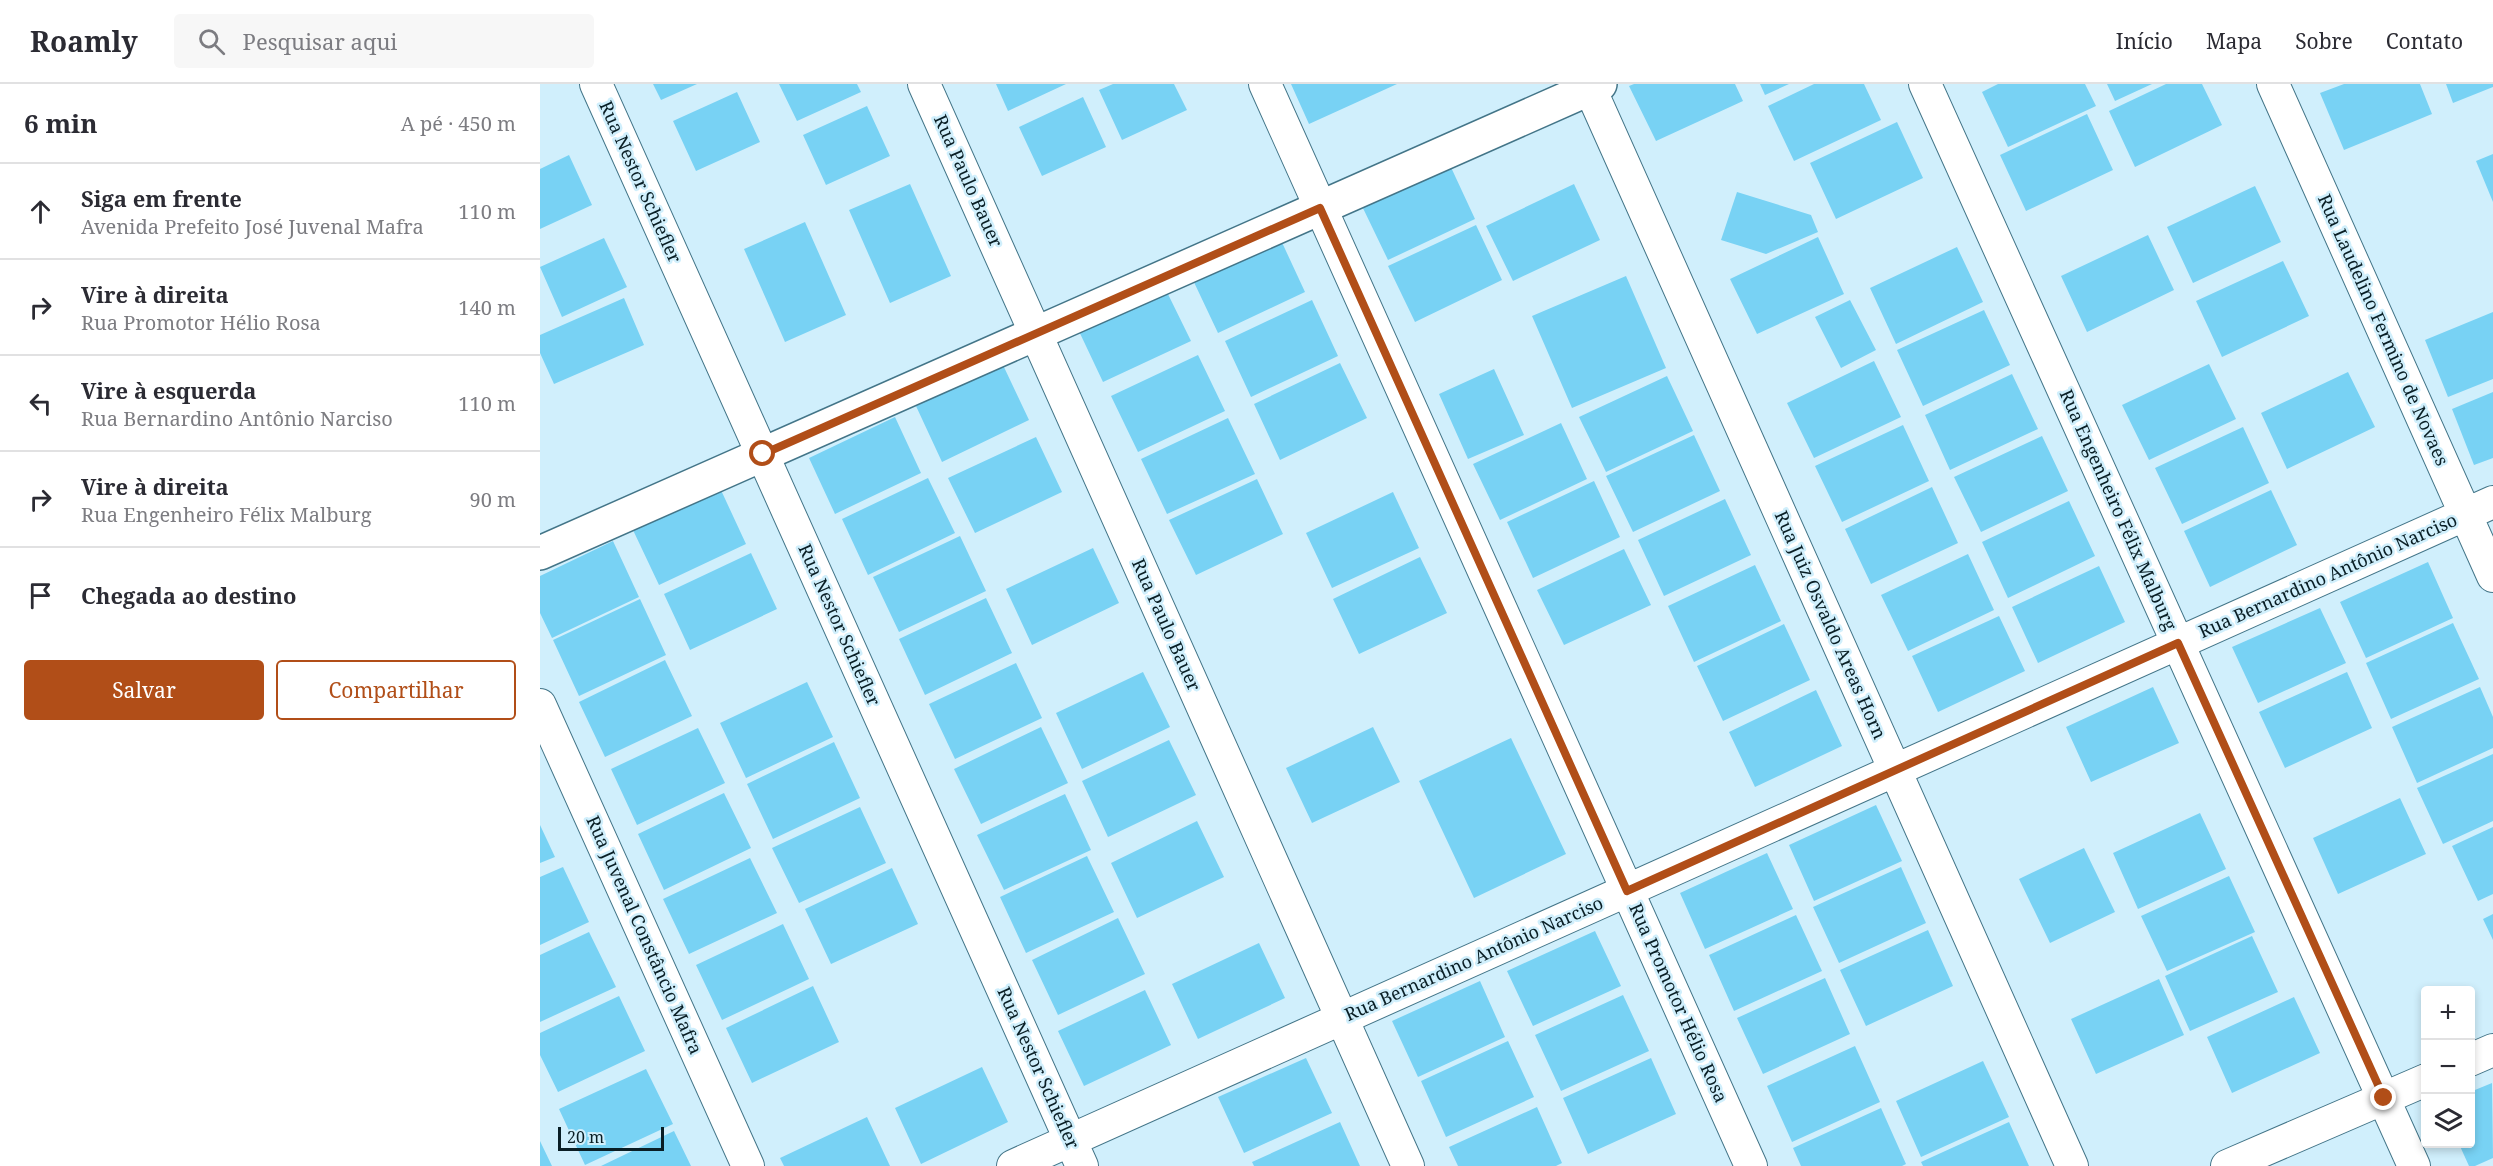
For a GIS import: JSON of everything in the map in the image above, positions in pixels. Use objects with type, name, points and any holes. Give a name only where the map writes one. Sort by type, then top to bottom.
[{"type":"main road","points":[[540,553],[1592,86]]},
{"type":"street","name":"Rua Nestor Schiefler","points":[[596,84],[1077,1153]]},
{"type":"street","name":"Rua Paulo Bauer","points":[[924,84],[1408,1166]]},
{"type":"street","name":"Rua Promotor Hélio Rosa","points":[[1265,84],[1751,1166]]},
{"type":"street","name":"Rua Engenheiro Félix Malburg","points":[[1925,84],[2414,1166]]},
{"type":"street","name":"Rua Laudelino Fermino de Novaes","points":[[2273,84],[2479,508],[2493,576]]},
{"type":"street","name":"Rua Juiz Osvaldo Areas Horn","points":[[1592,86],[2072,1166]]},
{"type":"street","name":"Rua Bernardino Antônio Narciso","points":[[1013,1166],[1077,1153],[1342,1018],[2479,508]]},
{"type":"street","name":"Rua Juvenal Constâncio Mafra","points":[[540,705],[748,1166]]},
{"type":"street","points":[[2475,1058],[2493,1050]]},
{"type":"street","points":[[2228,1166],[2421,1082]]},
{"type":"building","points":[[653,84],[697,84],[661,100]]},
{"type":"building","points":[[779,84],[857,84],[861,92],[797,121]]},
{"type":"building","points":[[996,84],[1066,84],[1008,111]]},
{"type":"building","points":[[1113,84],[1174,84],[1187,110],[1122,140],[1099,90]]},
{"type":"building","points":[[1291,84],[1397,84],[1309,124]]},
{"type":"building","points":[[1634,84],[1735,84],[1743,101],[1656,141],[1629,86]]},
{"type":"building","points":[[1760,84],[1789,84],[1765,95]]},
{"type":"building","points":[[1814,84],[1864,84],[1881,120],[1794,161],[1768,106]]},
{"type":"building","points":[[1998,84],[2085,84],[2096,106],[2008,147],[1982,92]]},
{"type":"building","points":[[2107,84],[2152,84],[2115,101]]},
{"type":"building","points":[[2166,84],[2202,84],[2222,125],[2135,167],[2109,111]]},
{"type":"building","points":[[2344,84],[2420,84],[2432,114],[2344,150],[2320,93]]},
{"type":"building","points":[[2446,84],[2493,84],[2493,87],[2453,103]]},
{"type":"building","points":[[737,92],[760,142],[696,171],[673,121]]},
{"type":"building","points":[[1083,97],[1106,147],[1042,176],[1019,127]]},
{"type":"building","points":[[867,106],[890,156],[826,185],[803,135]]},
{"type":"building","points":[[2087,114],[2113,170],[2026,211],[2000,155]]},
{"type":"building","points":[[1897,122],[1923,178],[1836,219],[1810,163]]},
{"type":"building","points":[[2493,154],[2493,202],[2476,161]]},
{"type":"building","points":[[569,155],[592,205],[540,229],[540,169]]},
{"type":"building","points":[[1449,163],[1475,219],[1388,260],[1361,204]]},
{"type":"building","points":[[910,184],[951,276],[890,303],[849,210]]},
{"type":"building","points":[[1574,184],[1600,240],[1513,281],[1486,226]]},
{"type":"building","points":[[2255,186],[2281,242],[2193,283],[2167,227]]},
{"type":"building","points":[[1737,192],[1811,215],[1818,232],[1766,254],[1721,240]]},
{"type":"building","points":[[805,222],[846,315],[785,342],[744,249]]},
{"type":"building","points":[[1476,225],[1502,280],[1415,322],[1388,266]]},
{"type":"building","points":[[2148,235],[2174,290],[2087,332],[2061,276]]},
{"type":"building","points":[[1279,236],[1305,292],[1218,333],[1192,278]]},
{"type":"building","points":[[1818,237],[1844,294],[1757,334],[1730,279]]},
{"type":"building","points":[[604,238],[627,287],[562,317],[540,267]]},
{"type":"building","points":[[1957,247],[1983,302],[1896,344],[1870,288]]},
{"type":"building","points":[[2283,261],[2309,316],[2222,357],[2196,301]]},
{"type":"building","points":[[1626,276],[1666,368],[1572,408],[1532,316]]},
{"type":"building","points":[[1164,286],[1191,341],[1103,382],[1077,327]]},
{"type":"building","points":[[624,298],[644,345],[554,384],[540,353],[540,335]]},
{"type":"building","points":[[1312,300],[1338,356],[1251,397],[1225,341]]},
{"type":"building","points":[[1850,300],[1876,350],[1841,368],[1815,317]]},
{"type":"building","points":[[1984,310],[2010,365],[1923,406],[1897,350]]},
{"type":"building","points":[[2493,312],[2493,379],[2448,397],[2425,340]]},
{"type":"building","points":[[1198,355],[1225,411],[1138,452],[1111,396]]},
{"type":"building","points":[[1874,361],[1901,417],[1814,458],[1787,403]]},
{"type":"building","points":[[1340,363],[1367,418],[1280,460],[1254,404]]},
{"type":"building","points":[[2209,364],[2236,419],[2149,460],[2122,405]]},
{"type":"building","points":[[1003,365],[1029,420],[942,462],[916,406]]},
{"type":"building","points":[[1494,369],[1524,435],[1468,459],[1439,394]]},
{"type":"building","points":[[2348,372],[2375,427],[2287,469],[2261,413]]},
{"type":"building","points":[[2012,374],[2038,429],[1950,470],[1925,415]]},
{"type":"building","points":[[1667,376],[1693,431],[1606,472],[1579,417]]},
{"type":"building","points":[[2493,392],[2493,458],[2474,465],[2452,409]]},
{"type":"building","points":[[895,417],[921,473],[835,514],[809,458]]},
{"type":"building","points":[[1228,418],[1255,474],[1167,514],[1141,459]]},
{"type":"building","points":[[1561,423],[1587,479],[1500,520],[1473,464]]},
{"type":"building","points":[[1903,425],[1929,481],[1842,522],[1815,466]]},
{"type":"building","points":[[2243,427],[2269,483],[2182,524],[2155,468]]},
{"type":"building","points":[[1694,435],[1720,491],[1633,532],[1606,476]]},
{"type":"building","points":[[2042,436],[2068,491],[1981,532],[1954,477]]},
{"type":"building","points":[[1036,437],[1062,492],[975,533],[948,478]]},
{"type":"building","points":[[928,478],[955,533],[868,575],[842,519]]},
{"type":"building","points":[[1257,479],[1283,534],[1196,575],[1169,520]]},
{"type":"building","points":[[1594,481],[1620,537],[1533,578],[1507,522]]},
{"type":"building","points":[[1932,487],[1958,543],[1871,584],[1845,529]]},
{"type":"building","points":[[720,488],[746,544],[659,585],[633,530]]},
{"type":"building","points":[[2271,490],[2297,545],[2210,587],[2184,531]]},
{"type":"building","points":[[1393,492],[1419,548],[1332,588],[1306,533]]},
{"type":"building","points":[[1725,499],[1751,555],[1664,596],[1638,540]]},
{"type":"building","points":[[2069,501],[2095,556],[2008,598],[1982,542]]},
{"type":"building","points":[[960,536],[986,591],[899,632],[873,577]]},
{"type":"building","points":[[613,541],[639,597],[552,638],[540,613],[540,576]]},
{"type":"building","points":[[1093,548],[1119,603],[1032,645],[1006,589]]},
{"type":"building","points":[[1624,549],[1651,605],[1564,645],[1537,590]]},
{"type":"building","points":[[751,553],[777,609],[690,650],[664,594]]},
{"type":"building","points":[[1968,554],[1994,610],[1908,651],[1881,595]]},
{"type":"building","points":[[1420,557],[1447,613],[1359,654],[1333,599]]},
{"type":"building","points":[[2428,562],[2453,618],[2366,658],[2340,602]]},
{"type":"building","points":[[1755,565],[1781,621],[1694,662],[1668,606]]},
{"type":"building","points":[[2099,566],[2125,622],[2038,663],[2012,607]]},
{"type":"building","points":[[986,598],[1012,653],[925,695],[899,639]]},
{"type":"building","points":[[640,599],[666,655],[579,696],[553,640]]},
{"type":"building","points":[[2320,608],[2346,663],[2258,703],[2232,647]]},
{"type":"building","points":[[1999,616],[2025,671],[1938,712],[1912,656]]},
{"type":"building","points":[[2453,623],[2479,679],[2391,719],[2366,663]]},
{"type":"building","points":[[1784,624],[1810,680],[1723,721],[1697,666]]},
{"type":"building","points":[[665,660],[692,716],[605,757],[579,702]]},
{"type":"building","points":[[1016,663],[1042,718],[955,759],[929,704]]},
{"type":"building","points":[[1143,672],[1170,727],[1082,769],[1056,713]]},
{"type":"building","points":[[2347,672],[2372,728],[2285,768],[2259,712]]},
{"type":"building","points":[[807,682],[833,737],[746,778],[720,723]]},
{"type":"building","points":[[2153,687],[2179,743],[2091,782],[2066,727]]},
{"type":"building","points":[[2480,687],[2493,717],[2493,748],[2417,783],[2392,727]]},
{"type":"building","points":[[1816,690],[1842,746],[1755,787],[1729,732]]},
{"type":"building","points":[[1041,727],[1068,783],[981,824],[954,769]]},
{"type":"building","points":[[1373,727],[1400,782],[1312,823],[1286,768]]},
{"type":"building","points":[[698,728],[725,783],[637,825],[611,769]]},
{"type":"building","points":[[1511,738],[1566,854],[1474,898],[1419,781]]},
{"type":"building","points":[[1169,740],[1196,795],[1108,837],[1082,781]]},
{"type":"building","points":[[834,742],[860,798],[773,839],[747,784]]},
{"type":"building","points":[[2493,754],[2493,821],[2443,844],[2417,788]]},
{"type":"building","points":[[724,793],[751,848],[664,890],[638,834]]},
{"type":"building","points":[[1065,794],[1091,850],[1004,890],[977,835]]},
{"type":"building","points":[[2400,798],[2426,854],[2338,894],[2313,838]]},
{"type":"building","points":[[1876,805],[1902,861],[1814,901],[1789,845]]},
{"type":"building","points":[[860,807],[886,863],[799,903],[772,848]]},
{"type":"building","points":[[2200,813],[2226,869],[2138,909],[2113,853]]},
{"type":"building","points":[[1197,821],[1224,877],[1137,918],[1111,863]]},
{"type":"building","points":[[540,825],[555,857],[540,863]]},
{"type":"building","points":[[2493,827],[2493,894],[2478,901],[2452,846]]},
{"type":"building","points":[[2084,848],[2115,912],[2050,943],[2019,879]]},
{"type":"building","points":[[1767,853],[1793,909],[1705,949],[1680,893]]},
{"type":"building","points":[[1087,856],[1114,912],[1026,953],[1000,897]]},
{"type":"building","points":[[750,858],[777,913],[689,954],[663,899]]},
{"type":"building","points":[[563,867],[589,922],[540,945],[540,877]]},
{"type":"building","points":[[1901,867],[1926,923],[1839,963],[1813,907]]},
{"type":"building","points":[[892,868],[918,924],[831,964],[805,909]]},
{"type":"building","points":[[2229,876],[2255,932],[2167,971],[2141,916]]},
{"type":"building","points":[[2493,914],[2493,940],[2483,919]]},
{"type":"building","points":[[1796,915],[1822,971],[1734,1011],[1709,955]]},
{"type":"building","points":[[1118,918],[1145,974],[1058,1015],[1032,960]]},
{"type":"building","points":[[783,924],[809,979],[722,1020],[696,965]]},
{"type":"building","points":[[1928,930],[1953,986],[1866,1026],[1840,970]]},
{"type":"building","points":[[1595,931],[1621,986],[1533,1026],[1507,971]]},
{"type":"building","points":[[589,932],[616,987],[540,1022],[540,955]]},
{"type":"building","points":[[2252,936],[2278,992],[2190,1031],[2165,976]]},
{"type":"building","points":[[1259,943],[1285,998],[1198,1039],[1172,984]]},
{"type":"building","points":[[1825,978],[1850,1034],[1763,1074],[1737,1018]]},
{"type":"building","points":[[2159,979],[2184,1035],[2096,1074],[2071,1019]]},
{"type":"building","points":[[1480,981],[1505,1037],[1418,1077],[1392,1021]]},
{"type":"building","points":[[813,986],[839,1042],[752,1083],[726,1028]]},
{"type":"building","points":[[1145,990],[1171,1045],[1084,1086],[1058,1031]]},
{"type":"building","points":[[1623,995],[1649,1051],[1561,1091],[1535,1035]]},
{"type":"building","points":[[619,996],[645,1051],[558,1092],[540,1055],[540,1033]]},
{"type":"building","points":[[2294,997],[2320,1053],[2232,1093],[2207,1037]]},
{"type":"building","points":[[1508,1041],[1534,1097],[1446,1137],[1421,1081]]},
{"type":"building","points":[[1855,1046],[1880,1102],[1792,1142],[1767,1086]]},
{"type":"building","points":[[1306,1058],[1332,1113],[1244,1153],[1218,1097]]},
{"type":"building","points":[[1651,1058],[1676,1114],[1588,1154],[1563,1098]]},
{"type":"building","points":[[1983,1061],[2009,1117],[1921,1157],[1896,1101]]},
{"type":"building","points":[[982,1067],[1008,1122],[921,1164],[895,1108]]},
{"type":"building","points":[[646,1069],[673,1124],[585,1165],[559,1109]]},
{"type":"building","points":[[2492,1083],[2493,1158],[2475,1166],[2469,1166],[2461,1148],[2475,1148],[2475,1090]]},
{"type":"building","points":[[1537,1107],[1562,1163],[1556,1166],[1458,1166],[1449,1147]]},
{"type":"building","points":[[1881,1108],[1906,1164],[1902,1166],[1801,1166],[1793,1148]]},
{"type":"building","points":[[867,1117],[890,1166],[784,1166],[780,1158]]},
{"type":"building","points":[[1340,1122],[1360,1166],[1254,1166],[1252,1162]]},
{"type":"building","points":[[2009,1122],[2029,1166],[1923,1166],[1921,1162]]},
{"type":"building","points":[[674,1131],[691,1166],[601,1166]]},
{"type":"building","points":[[540,1141],[552,1166],[540,1166]]},
{"type":"route","points":[[763,454],[1320,208],[1627,891],[2178,643],[2384,1098]]}]
